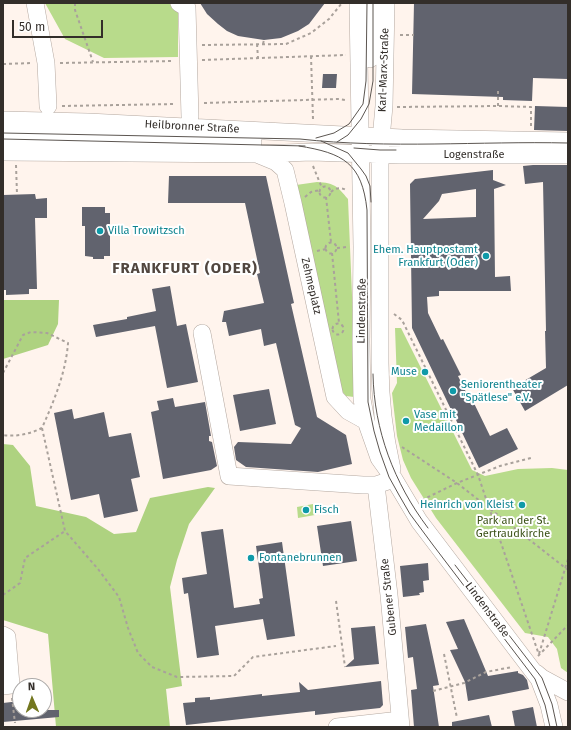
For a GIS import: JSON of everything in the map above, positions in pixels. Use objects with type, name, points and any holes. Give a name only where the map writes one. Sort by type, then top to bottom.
[{"type":"street","points":[[35,3],[46,63],[48,106]]},
{"type":"street","name":"Karl-Marx-Straße","points":[[358,3],[363,109]]},
{"type":"street","points":[[3,136],[300,143],[318,141],[340,135],[351,126],[363,109],[370,82],[370,3]]},
{"type":"street","name":"Karl-Marx-Straße","points":[[360,151],[384,106],[386,3]]},
{"type":"street","name":"Heilbronner Straße","points":[[183,6],[188,53],[190,117]]},
{"type":"street","points":[[370,34],[376,60],[384,78]]},
{"type":"street","points":[[366,81],[360,151],[374,195],[374,239],[381,270]]},
{"type":"street","name":"Heilbronner Straße","points":[[3,120],[88,122],[340,135],[360,151]]},
{"type":"street","name":"Logenstraße","points":[[360,151],[530,140],[568,141]]},
{"type":"street","points":[[300,143],[360,151]]},
{"type":"street","points":[[3,152],[257,154],[360,151]]},
{"type":"street","name":"Lindenstraße","points":[[394,479],[384,428],[380,393],[380,155],[360,151],[362,247],[362,399],[366,421],[379,458],[394,479],[409,506],[429,535],[533,664],[549,705],[554,727]]},
{"type":"street","name":"Zehmeplatz","points":[[257,154],[276,162],[285,170],[336,397],[348,411],[366,421]]},
{"type":"street","name":"Logenstraße","points":[[380,155],[568,155]]},
{"type":"street","points":[[202,332],[229,476],[376,486],[394,479]]},
{"type":"street","points":[[366,421],[384,428]]},
{"type":"street","name":"Gubener Straße","points":[[376,486],[389,595],[401,724]]},
{"type":"street","points":[[3,634],[7,637],[7,686]]},
{"type":"street","points":[[533,664],[542,678],[568,692]]},
{"type":"street","points":[[337,727],[401,724]]},
{"type":"path","points":[[75,3],[93,62]]},
{"type":"path","points":[[3,64],[93,62],[188,53],[257,44],[286,44],[310,33],[329,19],[342,3]]},
{"type":"path","points":[[399,35],[414,35]]},
{"type":"path","points":[[262,44],[264,40]]},
{"type":"path","points":[[257,44],[258,58]]},
{"type":"path","points":[[188,53],[258,58],[347,55]]},
{"type":"path","points":[[311,56],[313,121]]},
{"type":"path","points":[[498,88],[498,106]]},
{"type":"path","points":[[399,108],[498,106],[531,107],[530,140]]},
{"type":"path","points":[[312,165],[322,188],[320,194],[323,197],[326,197]]},
{"type":"path","points":[[16,170],[17,194]]},
{"type":"path","points":[[322,188],[327,187],[331,192]]},
{"type":"path","points":[[326,197],[330,195],[334,189],[345,189],[350,194]]},
{"type":"path","points":[[326,197],[332,242],[337,248]]},
{"type":"path","points":[[332,242],[327,244],[326,248],[328,252],[332,253]]},
{"type":"path","points":[[332,253],[335,252],[337,248],[347,247]]},
{"type":"path","points":[[332,253],[339,323],[344,329],[343,332],[338,334],[335,333],[333,329],[335,324],[339,323]]},
{"type":"path","points":[[380,303],[402,320],[478,475],[533,664]]},
{"type":"path","points":[[3,373],[23,335],[31,332],[47,334],[68,343],[63,371],[42,428],[65,531],[98,569],[118,597],[138,653],[152,667],[177,677],[234,676],[253,657],[336,646]]},
{"type":"path","points":[[3,434],[8,436],[30,434],[42,428]]},
{"type":"path","points":[[384,428],[457,483],[567,570]]},
{"type":"path","points":[[409,506],[457,483],[500,466],[531,458]]},
{"type":"path","points":[[3,595],[20,583],[25,558],[65,531]]},
{"type":"path","points":[[533,664],[567,570],[568,559]]},
{"type":"path","points":[[336,601],[345,667]]},
{"type":"path","points":[[434,691],[464,683],[486,672],[533,664],[568,625]]},
{"type":"path","points":[[444,654],[457,718]]},
{"type":"path","points":[[7,686],[15,723]]},
{"type":"green space","points":[[45,3],[178,3],[178,57],[104,58],[65,39]]},
{"type":"green space","points":[[317,182],[332,184],[348,199],[356,391],[354,397],[346,396],[340,389],[296,185]]},
{"type":"green space","points":[[3,300],[59,300],[58,324],[48,345],[3,359]]},
{"type":"green space","name":"Park an der St. Gertraudkirche","points":[[395,328],[401,328],[472,470],[485,476],[518,469],[552,468],[568,470],[568,673],[561,668],[557,649],[548,637],[525,633],[436,518],[411,478],[403,460],[397,436],[392,393],[397,383]]},
{"type":"green space","points":[[3,444],[13,445],[30,466],[36,506],[86,517],[114,534],[136,532],[150,498],[208,487],[215,488],[189,524],[170,587],[182,686],[166,689],[170,727],[56,727],[48,634],[3,620]]},
{"type":"green space","points":[[313,504],[315,515],[298,518],[297,507]]},
{"type":"building","points":[[200,3],[325,3],[309,24],[298,31],[281,38],[264,40],[238,36],[227,31],[207,14]]},
{"type":"building","points":[[414,3],[568,3],[568,79],[533,78],[532,101],[503,100],[503,97],[412,94]]},
{"type":"building","points":[[323,74],[337,74],[336,88],[322,88]]},
{"type":"building","points":[[535,106],[568,107],[568,131],[534,130]]},
{"type":"building","points":[[568,165],[568,385],[525,411],[512,388],[546,368],[543,182],[525,184],[523,166]]},
{"type":"building","points":[[493,170],[493,180],[506,185],[494,189],[495,277],[510,276],[511,291],[439,291],[439,296],[427,297],[428,313],[441,340],[443,339],[461,375],[458,376],[468,396],[470,395],[490,436],[507,428],[518,449],[479,468],[412,328],[410,184],[415,179]],"holes":[[[476,189],[476,217],[423,219],[439,201],[442,194]]]},
{"type":"building","points":[[169,176],[266,176],[294,303],[291,304],[317,417],[346,435],[352,464],[318,472],[246,467],[236,460],[234,447],[238,442],[291,444],[301,428],[295,425],[276,343],[264,346],[261,329],[229,336],[226,322],[222,322],[224,311],[264,303],[257,274],[260,273],[245,203],[168,203]]},
{"type":"building","points":[[35,194],[36,199],[47,198],[47,218],[35,218],[37,289],[29,289],[29,294],[6,295],[6,290],[3,290],[3,195]]},
{"type":"building","name":"Villa Trowitzsch","points":[[82,207],[105,207],[105,213],[110,213],[110,256],[104,256],[104,259],[93,259],[93,257],[85,256],[85,226],[82,226]]},
{"type":"building","points":[[170,286],[177,326],[186,324],[198,382],[167,388],[155,326],[96,337],[93,325],[127,319],[127,317],[156,311],[152,289]]},
{"type":"building","points":[[269,389],[276,424],[240,431],[233,395]]},
{"type":"building","points":[[173,398],[175,407],[205,402],[211,436],[209,436],[209,441],[212,442],[217,466],[211,470],[163,479],[151,412],[159,410],[157,401]]},
{"type":"building","points":[[72,409],[74,419],[104,412],[109,437],[131,433],[140,477],[131,479],[138,511],[104,518],[99,494],[71,500],[54,413]]},
{"type":"building","points":[[351,521],[357,561],[323,566],[317,526]]},
{"type":"building","points":[[223,529],[234,608],[260,604],[259,599],[263,598],[256,546],[282,542],[295,636],[267,640],[263,619],[215,626],[219,655],[197,658],[188,593],[184,594],[182,578],[207,574],[201,532]]},
{"type":"building","points":[[428,563],[429,580],[423,581],[424,592],[419,593],[420,595],[403,597],[400,566]]},
{"type":"building","points":[[464,619],[488,676],[518,671],[518,673],[523,675],[527,680],[529,689],[468,701],[465,682],[450,650],[458,649],[446,622]]},
{"type":"building","points":[[426,624],[439,685],[433,686],[439,727],[414,727],[411,690],[417,689],[413,657],[408,658],[405,627]]},
{"type":"building","points":[[375,626],[379,664],[345,667],[354,659],[351,628]]},
{"type":"building","points":[[381,681],[383,705],[380,708],[315,715],[315,711],[186,725],[183,703],[195,702],[195,698],[210,697],[210,700],[262,694],[262,696],[300,692],[299,682],[308,690]]},
{"type":"building","points":[[12,702],[12,718],[48,718],[3,722],[3,703]]},
{"type":"building","points":[[533,707],[537,727],[515,727],[512,711]]},
{"type":"building","points":[[52,710],[59,710],[59,717],[52,718]]},
{"type":"building","points":[[489,715],[492,727],[452,727],[452,722]]},
{"type":"tram line","points":[[316,138],[334,133],[349,124],[363,104],[366,81],[367,3]]},
{"type":"tram line","points":[[337,142],[348,135],[361,119],[369,104],[373,81],[373,3]]},
{"type":"tram line","points":[[3,133],[300,139],[367,144],[568,143]]},
{"type":"tram line","points":[[3,139],[305,146]]},
{"type":"tram line","points":[[321,141],[348,153],[366,176],[370,186],[371,202]]},
{"type":"tram line","points":[[299,146],[327,152],[348,163],[355,171],[364,194],[367,210],[368,402],[374,431],[389,477],[410,514],[535,679],[545,705],[550,727]]},
{"type":"tram line","points":[[354,148],[396,150]]},
{"type":"tram line","points":[[373,374],[377,415],[388,455],[405,493],[428,528]]},
{"type":"tram line","points":[[455,565],[542,678],[552,704],[557,727]]},
{"type":"place","name":"Villa Trowitzsch","points":[[100,231]]},
{"type":"place","name":"Ehem. Hauptpostamt Frankfurt (Oder)","points":[[486,256]]},
{"type":"place","name":"Muse","points":[[425,372]]},
{"type":"place","name":"Seniorentheater \"Spätlese\" e.V.","points":[[453,391]]},
{"type":"place","name":"Vase mit Medaillon","points":[[406,421]]},
{"type":"place","name":"Heinrich von Kleist","points":[[522,505]]},
{"type":"place","name":"Fisch","points":[[306,510]]},
{"type":"place","name":"Fontanebrunnen","points":[[251,558]]},
{"type":"district","name":"FRANKFURT (ODER)","points":[[185,269]]}]
